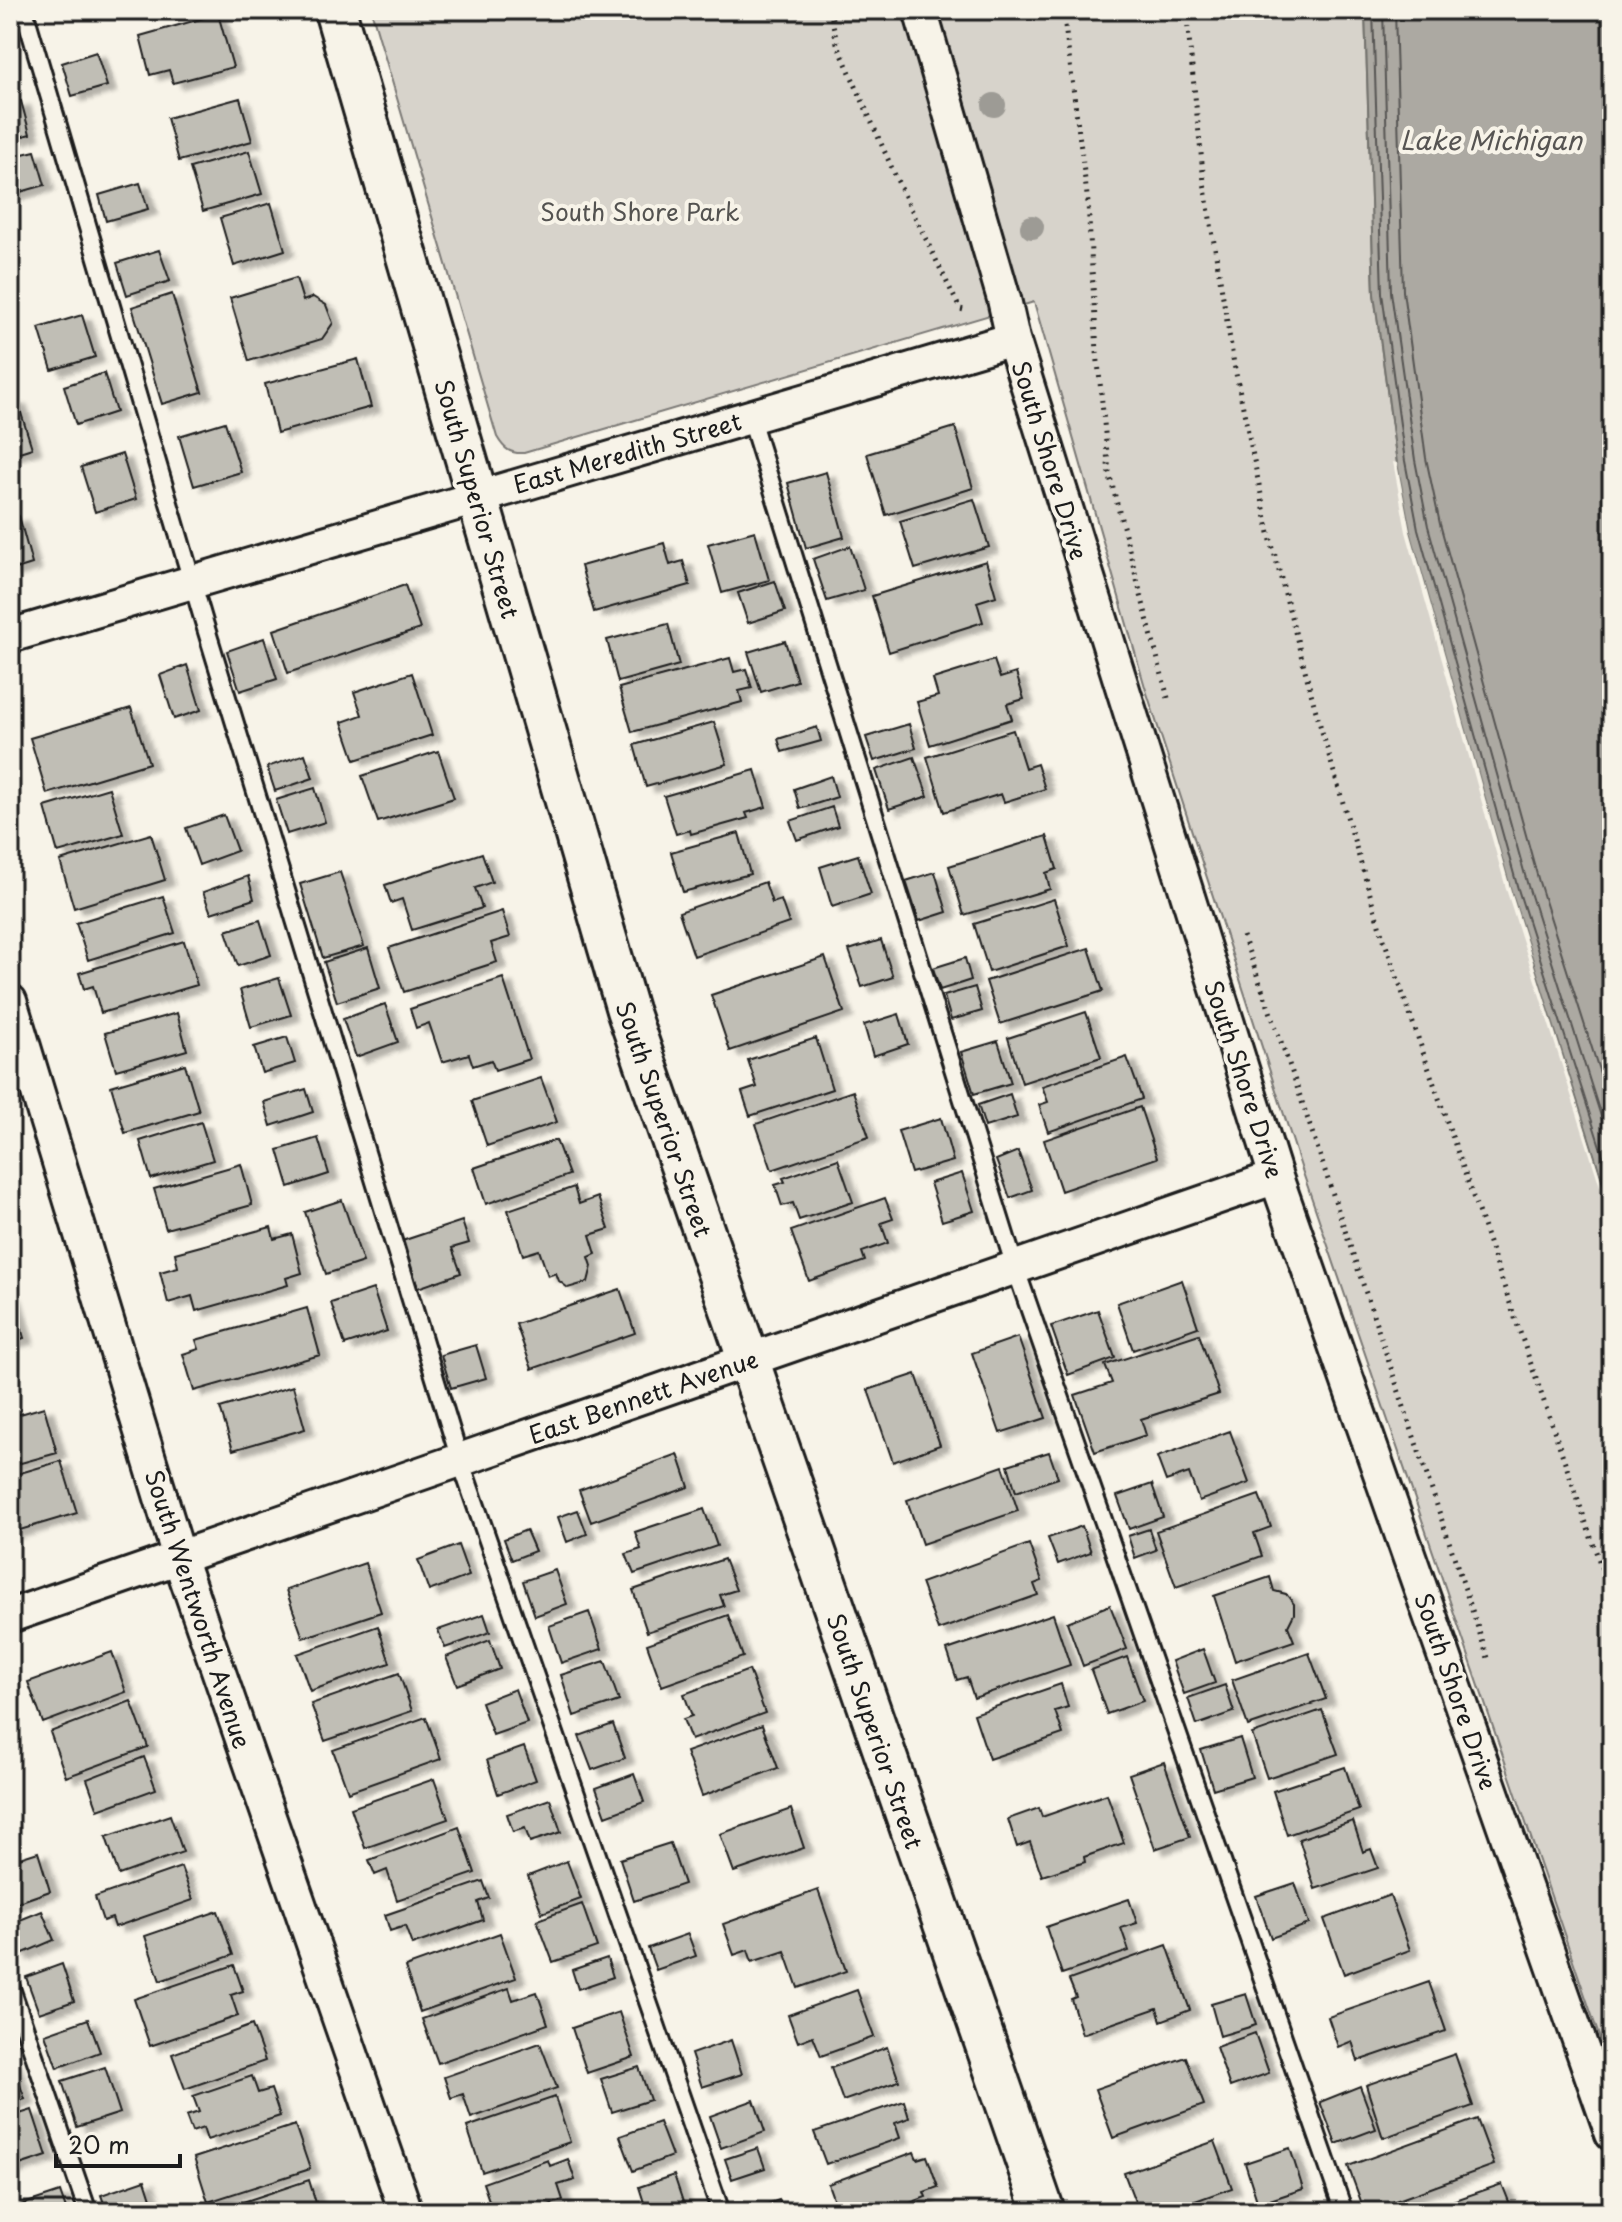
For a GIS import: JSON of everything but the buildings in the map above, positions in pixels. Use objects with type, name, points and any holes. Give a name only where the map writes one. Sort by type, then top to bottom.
[{"type":"street","name":"South Superior Street","points":[[335,10],[627,1010],[1044,2212]]},
{"type":"street","name":"South Shore Drive","points":[[920,10],[1013,339],[1276,1177],[1612,2134]]},
{"type":"street","name":"East Meredith Street","points":[[10,636],[1013,339]]},
{"type":"street","name":"South Wentworth Avenue","points":[[10,1001],[179,1557],[406,2212]]},
{"type":"street","name":"East Bennett Avenue","points":[[10,1616],[1276,1177]]},
{"type":"lane","points":[[24,10],[192,581],[460,1460],[721,2212]]},
{"type":"lane","points":[[750,416],[1015,1267],[1344,2212]]},
{"type":"lane","points":[[10,1985],[88,2212]]},
{"type":"path","points":[[830,10],[837,43],[898,182],[960,309],[968,311]]},
{"type":"path","points":[[1063,10],[1088,203],[1097,352],[1109,473],[1172,710]]},
{"type":"path","points":[[1186,10],[1204,182],[1234,364],[1269,533],[1315,708],[1380,928],[1612,1598]]},
{"type":"path","points":[[1239,926],[1293,1075],[1490,1662]]},
{"type":"green space","name":"South Shore Park","points":[[371,10],[1365,10],[1374,294],[1397,463],[1410,531],[1511,891],[1612,1211],[1612,2074],[1301,1167],[1145,687],[1034,302],[524,453],[511,452],[497,437]]},
{"type":"water","name":"Lake Michigan","points":[[1365,10],[1612,10],[1612,1211],[1511,891],[1410,531],[1397,463],[1374,294]]},
{"type":"pier","points":[[1393,462],[1397,463],[1410,531],[1511,891],[1612,1215],[1608,1212],[1507,892],[1406,532]]}]
